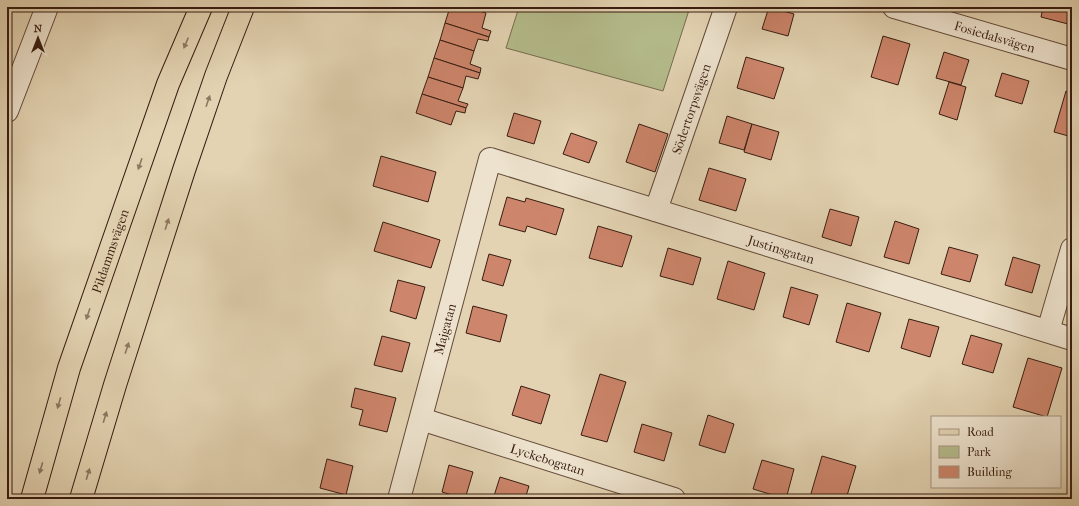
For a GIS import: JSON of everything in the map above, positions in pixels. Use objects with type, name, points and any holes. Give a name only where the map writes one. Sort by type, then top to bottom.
[{"type":"main road","name":"Pildammsvägen","points":[[32,499],[69,368],[168,84],[201,7]]},
{"type":"main road","points":[[81,499],[115,385],[214,83],[243,7]]},
{"type":"street","points":[[7,111],[47,7]]},
{"type":"street","name":"Södertorpsvägen","points":[[656,210],[726,7]]},
{"type":"street","name":"Fosiedalsvägen","points":[[894,7],[1072,60]]},
{"type":"street","name":"Justinsgatan","points":[[490,159],[1072,339]]},
{"type":"street","name":"Majgatan","points":[[399,499],[490,159]]},
{"type":"street","points":[[1048,332],[1072,249]]},
{"type":"street","name":"Lyckebogatan","points":[[421,419],[674,499]]},
{"type":"green space","points":[[519,7],[690,7],[663,91],[506,48]]},
{"type":"building","points":[[450,7],[466,7],[486,13],[482,28],[491,31],[489,37],[445,23]]},
{"type":"building","points":[[769,7],[794,14],[788,36],[762,29]]},
{"type":"building","points":[[1043,7],[1072,7],[1072,25],[1041,17]]},
{"type":"building","points":[[445,23],[489,37],[488,41],[478,39],[474,51],[440,40]]},
{"type":"building","points":[[883,36],[910,44],[898,85],[871,77]]},
{"type":"building","points":[[440,40],[474,51],[470,64],[481,68],[480,73],[434,58]]},
{"type":"building","points":[[944,52],[969,60],[961,85],[936,78]]},
{"type":"building","points":[[746,57],[784,68],[774,99],[737,88]]},
{"type":"building","points":[[434,58],[480,73],[478,79],[466,76],[463,88],[428,77]]},
{"type":"building","points":[[1002,73],[1029,81],[1022,104],[995,96]]},
{"type":"building","points":[[428,77],[463,88],[458,101],[468,104],[466,108],[422,94]]},
{"type":"building","points":[[949,82],[966,87],[957,120],[939,114]]},
{"type":"building","points":[[1066,91],[1072,93],[1072,137],[1054,132]]},
{"type":"building","points":[[422,94],[466,108],[465,113],[456,111],[451,125],[416,113]]},
{"type":"building","points":[[514,113],[541,121],[534,144],[507,136]]},
{"type":"building","points":[[727,116],[752,124],[744,150],[719,143]]},
{"type":"building","points":[[639,124],[668,134],[655,172],[626,162]]},
{"type":"building","points":[[752,124],[779,132],[771,160],[744,152]]},
{"type":"building","points":[[571,133],[597,142],[589,163],[563,154]]},
{"type":"building","points":[[381,156],[436,172],[428,202],[373,186]]},
{"type":"building","points":[[709,168],[746,179],[736,211],[699,200]]},
{"type":"building","points":[[507,197],[525,202],[526,198],[564,209],[556,235],[527,226],[525,232],[499,225]]},
{"type":"building","points":[[830,209],[859,217],[851,246],[822,237]]},
{"type":"building","points":[[895,221],[919,229],[909,264],[884,257]]},
{"type":"building","points":[[383,222],[440,240],[431,268],[374,251]]},
{"type":"building","points":[[598,226],[632,236],[622,267],[589,258]]},
{"type":"building","points":[[949,247],[978,255],[970,282],[941,274]]},
{"type":"building","points":[[668,248],[701,258],[693,285],[660,276]]},
{"type":"building","points":[[489,254],[511,260],[503,286],[482,280]]},
{"type":"building","points":[[1013,257],[1040,265],[1032,293],[1005,285]]},
{"type":"building","points":[[728,261],[765,273],[754,310],[717,299]]},
{"type":"building","points":[[398,280],[425,287],[416,319],[390,311]]},
{"type":"building","points":[[791,287],[818,295],[809,325],[783,317]]},
{"type":"building","points":[[847,303],[881,313],[869,352],[836,342]]},
{"type":"building","points":[[473,306],[507,315],[500,342],[466,333]]},
{"type":"building","points":[[909,319],[939,327],[930,357],[901,348]]},
{"type":"building","points":[[971,335],[1002,344],[993,373],[962,364]]},
{"type":"building","points":[[382,336],[410,343],[402,372],[374,365]]},
{"type":"building","points":[[1028,358],[1062,368],[1047,416],[1013,407]]},
{"type":"building","points":[[600,374],[626,382],[607,442],[581,435]]},
{"type":"building","points":[[521,386],[550,395],[541,424],[512,415]]},
{"type":"building","points":[[355,388],[396,398],[387,432],[359,425],[363,410],[351,407]]},
{"type":"building","points":[[708,415],[734,424],[725,453],[699,445]]},
{"type":"building","points":[[642,424],[672,433],[664,461],[634,452]]},
{"type":"building","points":[[822,456],[856,466],[846,499],[816,499],[810,497]]},
{"type":"building","points":[[327,459],[353,466],[346,495],[320,488]]},
{"type":"building","points":[[762,460],[794,469],[786,499],[753,489]]},
{"type":"building","points":[[449,465],[473,472],[465,499],[442,492]]},
{"type":"building","points":[[500,477],[529,486],[525,499],[493,499]]}]
